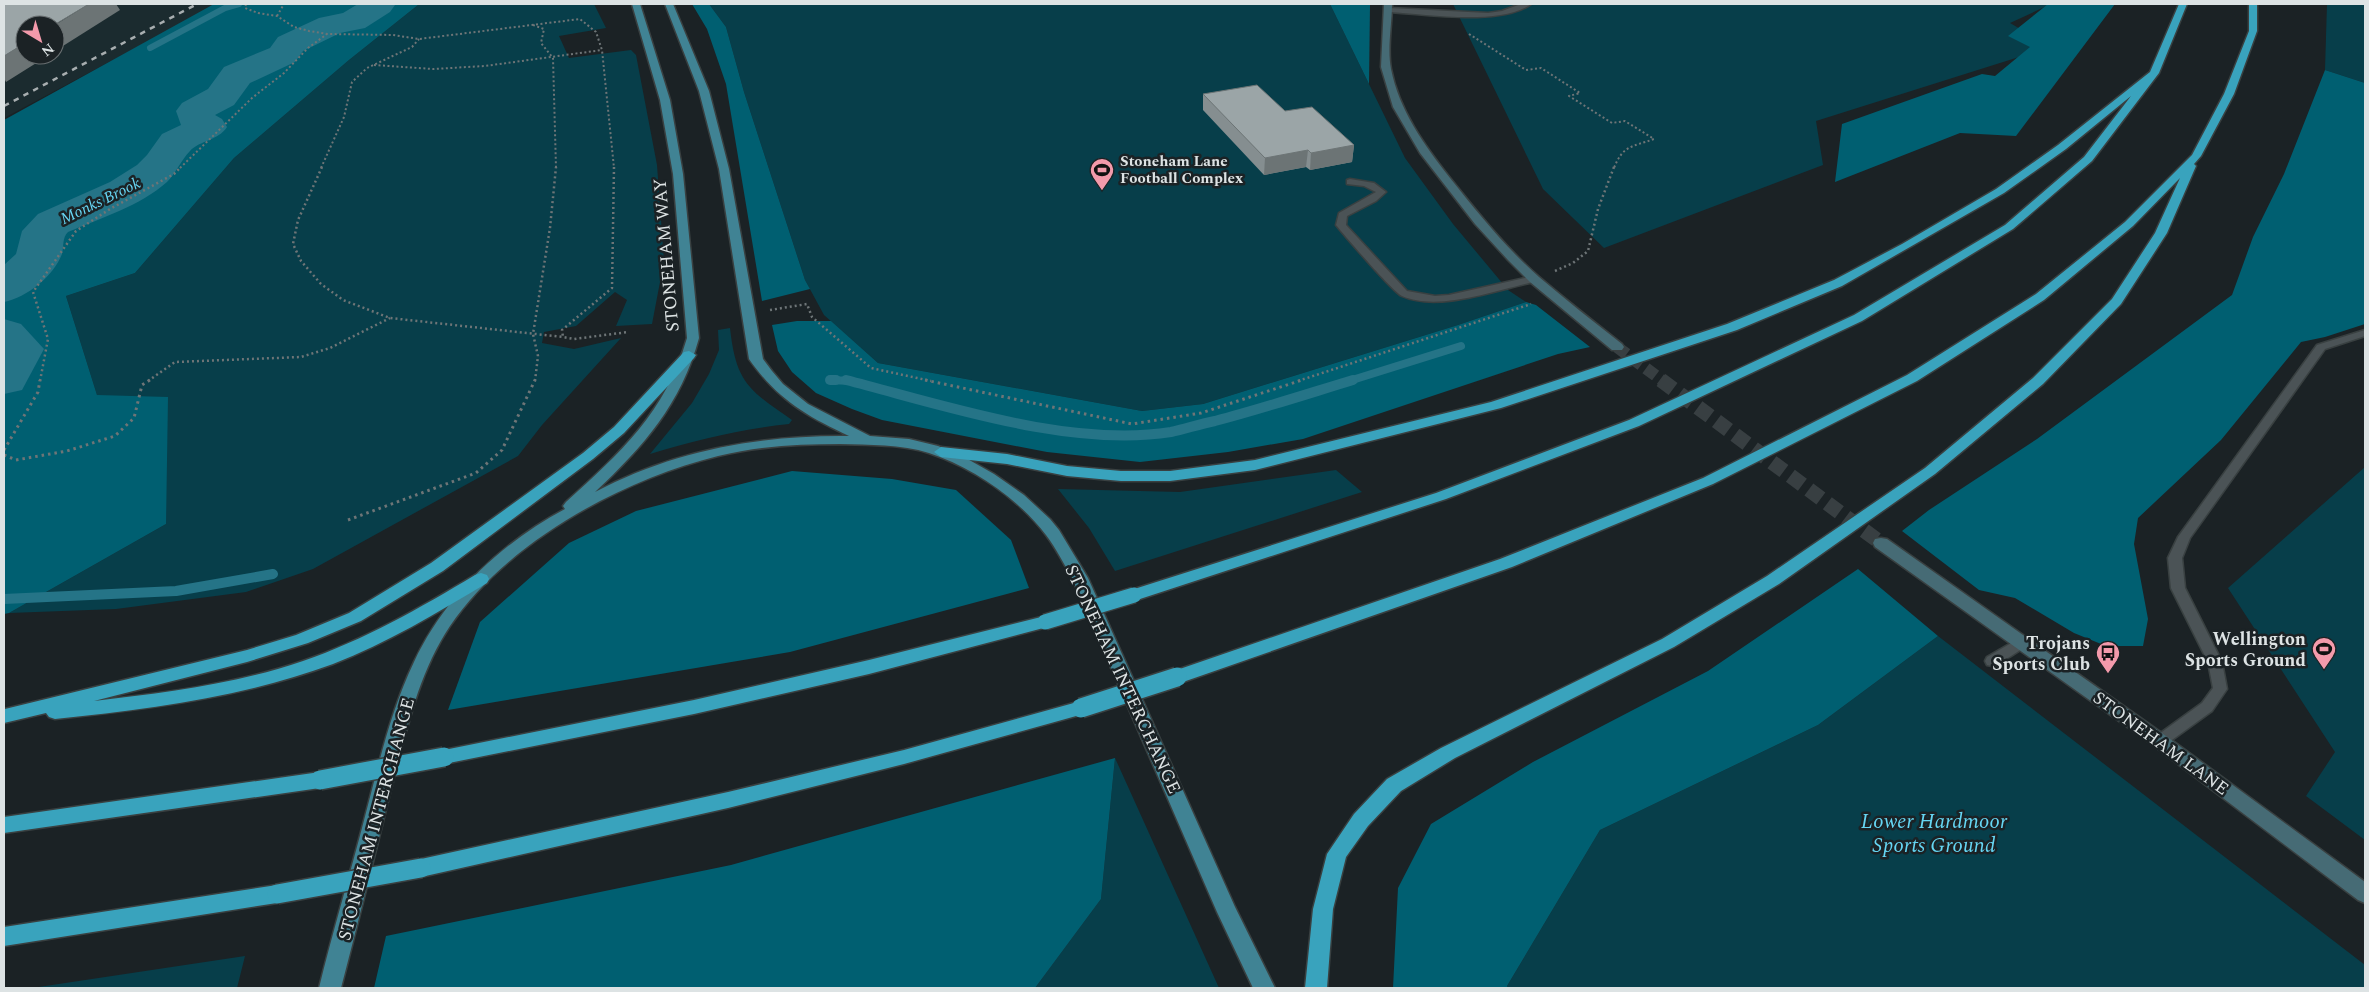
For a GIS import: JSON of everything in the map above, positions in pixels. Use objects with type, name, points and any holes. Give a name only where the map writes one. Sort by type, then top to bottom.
[{"type":"highway","points":[[4,825],[320,780],[694,707],[869,667],[1044,622],[1134,595],[1441,496],[1625,427],[1858,318],[2010,227],[2088,159],[2154,73],[2183,4]]},
{"type":"highway","points":[[1316,988],[1323,909],[1336,854],[1361,820],[1394,785],[1448,753],[1668,643],[1773,580],[1930,471],[2038,381],[2117,300],[2160,233],[2196,156],[2229,94],[2253,31],[2253,4]]},
{"type":"highway","points":[[941,452],[1007,460],[1067,471],[1120,476],[1170,476],[1254,465],[1496,405],[1732,327],[1838,283],[2000,191],[2062,147],[2154,73]]},
{"type":"highway","points":[[4,938],[278,894],[421,868],[728,800],[904,757],[1080,708],[1177,677],[1506,564],[1708,481],[1912,378],[2040,297],[2129,224],[2196,156]]},
{"type":"highway","points":[[5,716],[247,656],[302,639],[355,617],[437,567],[588,456],[619,430],[689,355]]},
{"type":"highway","points":[[5,716],[130,704],[255,681],[306,666],[369,640],[414,619],[481,578]]},
{"type":"main road","name":"STONEHAM WAY","points":[[558,520],[622,459],[654,422],[670,400],[689,355],[693,338],[678,174],[665,100],[636,4]]},
{"type":"main road","points":[[669,4],[704,91],[724,169],[756,359],[769,379],[789,398],[870,440]]},
{"type":"main road","name":"STONEHAM INTERCHANGE","points":[[330,988],[399,724],[422,664],[445,621],[481,578],[519,547],[558,520],[622,485],[660,469],[714,452],[760,443],[810,439],[870,440],[941,452],[969,464],[994,480],[1024,504],[1052,532],[1080,578],[1227,912],[1264,988]]},
{"type":"street","points":[[1388,7],[1386,67],[1398,107],[1425,153],[1479,222],[1534,279],[1616,347]]},
{"type":"street","name":"STONEHAM LANE","points":[[1881,543],[2160,741],[2365,894]]},
{"type":"lane","points":[[1388,7],[1488,15],[1503,13],[1527,4]]},
{"type":"lane","points":[[1350,182],[1364,182],[1376,186],[1381,192],[1377,198],[1349,208],[1342,215],[1341,225],[1403,293],[1425,299],[1442,299],[1534,279]]},
{"type":"lane","points":[[2160,741],[2207,707],[2220,689],[2215,662],[2178,588],[2175,558],[2184,537],[2321,347],[2365,333]]},
{"type":"lane","points":[[1992,661],[2020,643]]},
{"type":"path","points":[[246,4],[245,8],[277,16],[294,27],[327,33],[393,35],[419,39],[580,18],[596,32],[602,50],[615,175],[612,288],[562,330],[563,337]]},
{"type":"path","points":[[277,16],[284,4]]},
{"type":"path","points":[[348,520],[476,473],[502,450],[534,384],[538,356],[533,334],[550,228],[556,170],[553,58],[541,42],[544,29],[532,25]]},
{"type":"path","points":[[4,450],[38,392],[48,339],[33,292],[76,231],[110,209],[174,174],[252,98],[284,73],[308,48],[327,33]]},
{"type":"path","points":[[1469,34],[1526,70],[1541,68],[1580,93],[1569,96],[1612,123],[1626,121],[1654,139],[1625,148],[1619,154],[1598,209],[1588,251],[1574,263],[1534,279]]},
{"type":"path","points":[[419,39],[412,47],[374,65],[352,82],[344,117],[298,220],[293,244],[301,261],[321,284],[343,300],[390,318],[574,339],[628,332]]},
{"type":"path","points":[[374,65],[433,69],[553,58],[602,50]]},
{"type":"path","points":[[770,310],[808,304],[812,317],[871,368],[1132,424],[1201,414],[1556,297]]},
{"type":"path","points":[[4,455],[16,460],[67,451],[114,436],[134,418],[142,385],[175,362],[301,357],[330,348],[390,318]]},
{"type":"shaded area","points":[[4,4],[218,4],[4,118]]},
{"type":"shaded area","points":[[214,4],[423,4],[418,5],[349,60],[234,158],[135,273],[66,296],[97,395],[168,397],[166,524],[9,613],[4,614],[4,120]]},
{"type":"shaded area","points":[[692,4],[709,4],[726,27],[744,92],[805,280],[810,289],[762,301],[726,84],[707,29]]},
{"type":"shaded area","points":[[1330,4],[1370,4],[1369,84]]},
{"type":"shaded area","points":[[2048,4],[2115,4],[2016,136],[1960,133],[1835,182],[1842,124],[1982,74],[1995,76],[2030,47],[2008,36]]},
{"type":"shaded area","points":[[2325,70],[2365,83],[2365,324],[2325,337],[2301,342],[2221,440],[2138,518],[2134,544],[2148,619],[2143,646],[2106,646],[2074,633],[2015,598],[1979,590],[1902,531],[1929,510],[2037,439],[2232,295],[2253,237],[2284,174]]},
{"type":"shaded area","points":[[1526,302],[1536,305],[1590,347],[1558,354],[1303,439],[1228,452],[1140,462],[1047,452],[882,420],[852,409],[816,393],[792,372],[778,351],[772,325],[797,321],[831,321],[878,363],[1142,411],[1203,404]]},
{"type":"shaded area","points":[[792,471],[892,479],[956,490],[1011,540],[1029,588],[790,652],[448,710],[480,622],[569,543],[636,511]]},
{"type":"shaded area","points":[[1858,569],[1938,636],[1818,725],[1600,830],[1507,986],[1508,988],[1393,988],[1398,888],[1431,824],[1533,762],[1708,671]]},
{"type":"shaded area","points":[[1115,758],[1101,899],[1035,988],[374,988],[386,936],[731,865]]},
{"type":"green space","points":[[594,4],[606,28],[559,36],[569,58],[631,50],[636,55],[657,165],[664,261],[652,324],[616,326],[627,300],[615,292],[576,326],[544,332],[542,343],[574,349],[621,338],[542,425],[518,456],[313,569],[246,592],[116,609],[9,613],[166,524],[97,395],[66,296],[135,273],[234,158],[349,60],[418,5]]},
{"type":"green space","name":"Stoneham Lane Football Complex","points":[[709,4],[1330,4],[1405,158],[1453,224],[1508,290],[1526,302],[1203,404],[1142,411],[878,363],[824,315],[805,280],[744,92],[726,27]]},
{"type":"green space","points":[[1453,4],[2051,4],[2010,23],[2051,47],[1816,121],[1823,165],[1604,248],[1543,189]]},
{"type":"green space","points":[[2327,4],[2365,4],[2365,83],[2325,70]]},
{"type":"green space","points":[[730,328],[736,361],[747,383],[765,401],[792,420],[789,424],[719,436],[650,454],[692,403],[709,374],[719,350],[718,330]]},
{"type":"green space","name":"Wellington Sports Ground","points":[[2365,467],[2365,840],[2306,796],[2335,752],[2228,588]]},
{"type":"green space","points":[[1336,470],[1362,492],[1115,571],[1089,528],[1058,489],[1180,492]]},
{"type":"green space","name":"Lower Hardmoor Sports Ground","points":[[1938,636],[2365,965],[2365,988],[1508,988],[1507,986],[1600,830],[1818,725]]},
{"type":"green space","points":[[1115,758],[1219,988],[1035,988],[1101,899]]},
{"type":"green space","points":[[245,956],[237,988],[32,988]]},
{"type":"building","points":[[4,4],[89,4],[65,18],[65,15],[15,15],[15,49],[4,56]]},
{"type":"building","points":[[1257,85],[1285,111],[1312,107],[1354,145],[1311,153],[1308,150],[1265,158],[1203,94]]},
{"type":"waterway","points":[[150,48],[225,8],[239,4]]},
{"type":"waterway","name":"Monks Brook","points":[[4,288],[32,265],[39,254],[44,231],[53,223],[125,191],[151,174],[161,164],[176,142],[208,127],[197,121],[195,111],[221,97],[237,75],[283,55],[290,44],[331,25],[353,21],[379,5],[377,4]]},
{"type":"waterway","points":[[4,273],[32,265]]},
{"type":"waterway","name":"Monks Brook","points":[[4,334],[19,349],[4,379]]},
{"type":"waterway","points":[[1349,381],[1461,346]]},
{"type":"waterway","points":[[836,380],[830,380],[849,381]]},
{"type":"waterway","points":[[849,381],[965,412],[1007,421],[1091,434],[1132,435],[1176,431],[1250,412],[1353,380]]},
{"type":"waterway","points":[[4,599],[176,591],[273,574]]},
{"type":"tunnel","points":[[1617,347],[1663,381]]},
{"type":"tunnel","points":[[1661,380],[1881,543]]},
{"type":"railway","points":[[4,106],[197,4]]},
{"type":"place","name":"Stoneham Lane Football Complex","points":[[1102,191]]},
{"type":"place","name":"Wellington Sports Ground","points":[[2324,670]]},
{"type":"place","name":"Trojans Sports Club","points":[[2108,674]]}]
